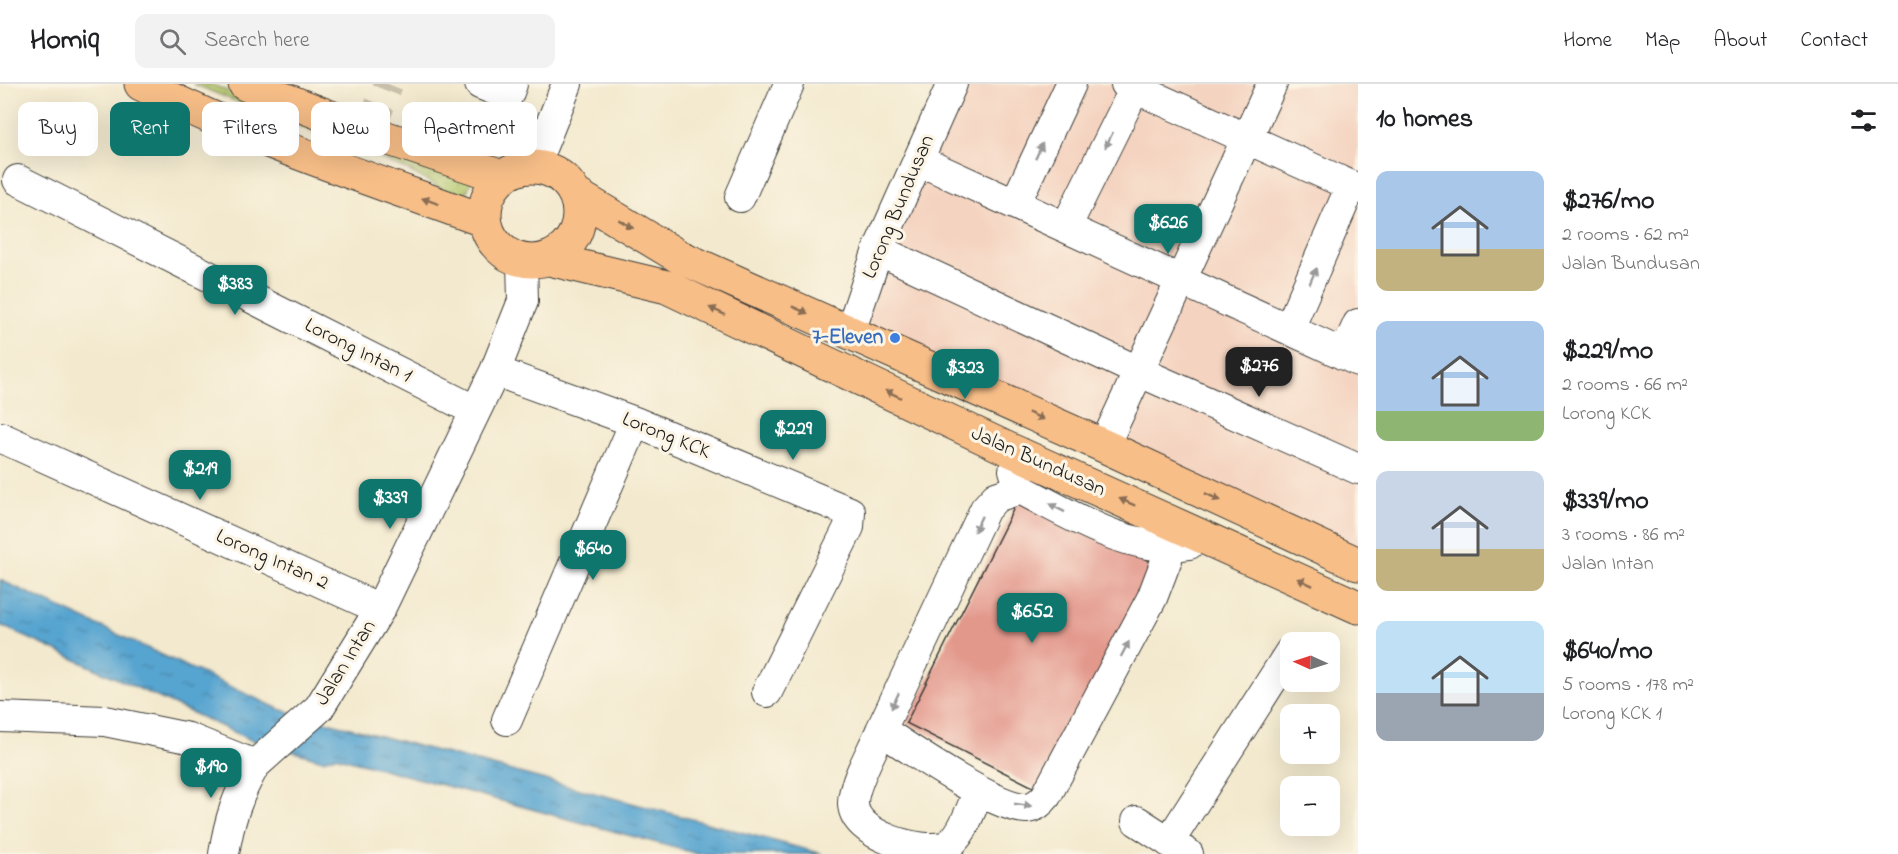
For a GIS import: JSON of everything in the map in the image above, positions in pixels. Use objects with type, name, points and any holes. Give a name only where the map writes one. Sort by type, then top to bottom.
[{"type":"main road","points":[[141,84],[169,99],[329,164],[485,221]]},
{"type":"main road","points":[[245,84],[369,132],[502,177]]},
{"type":"main road","points":[[534,166],[559,175],[576,194],[579,225],[573,239],[562,251],[536,260],[509,256],[498,247],[485,221],[486,205],[491,190],[502,177],[512,171],[534,166]]},
{"type":"main road","name":"Jalan Bundusan","points":[[576,194],[678,256],[1104,446],[1358,564]]},
{"type":"main road","name":"Jalan Bundusan","points":[[536,260],[667,287],[1005,448],[1213,539],[1358,607]]},
{"type":"street","points":[[480,84],[507,94],[512,84]]},
{"type":"street","points":[[534,166],[567,84]]},
{"type":"street","points":[[740,197],[789,84]]},
{"type":"street","name":"Lorong Bundusan","points":[[850,332],[878,250],[952,84]]},
{"type":"street","points":[[1015,204],[1071,84]]},
{"type":"street","points":[[1104,446],[1272,84]]},
{"type":"street","points":[[1066,227],[1130,86],[1355,188],[1289,329]]},
{"type":"street","points":[[918,160],[1351,358],[1358,324]]},
{"type":"street","name":"Lorong Intan 1","points":[[18,180],[474,410]]},
{"type":"street","points":[[878,250],[1140,372],[1358,469]]},
{"type":"street","name":"Jalan Intan","points":[[224,854],[228,827],[237,796],[263,758],[319,708],[380,609],[474,410],[495,371],[523,301],[536,260]]},
{"type":"street","name":"Lorong KCK","points":[[495,371],[634,423],[850,512],[849,527],[767,692]]},
{"type":"street","points":[[507,720],[634,423]]},
{"type":"street","name":"Lorong Intan 2","points":[[0,437],[380,609]]},
{"type":"street","points":[[1005,448],[1020,489],[1101,531],[1171,548],[1213,539]]},
{"type":"street","points":[[979,792],[959,833],[948,846],[933,850],[915,848],[876,835],[856,818],[853,805],[854,793],[881,730],[985,509],[996,497],[1020,489]]},
{"type":"street","points":[[881,730],[979,792],[1022,807],[1038,805],[1046,796],[1152,598],[1171,548]]},
{"type":"street","points":[[1137,820],[1178,848],[1280,669]]},
{"type":"street","points":[[0,717],[105,720],[188,738],[263,758]]},
{"type":"shaded area","points":[[952,84],[1358,84],[1358,562],[850,332]]},
{"type":"green space","points":[[193,84],[210,84],[256,102],[238,102]]},
{"type":"green space","points":[[299,119],[311,123],[311,131],[299,126]]},
{"type":"green space","points":[[390,147],[402,151],[402,156],[419,156],[475,173],[463,201],[408,170],[373,156],[390,156]]},
{"type":"water","points":[[0,580],[279,709],[823,854],[698,854],[335,756],[323,760],[251,740],[0,625]]},
{"type":"building","points":[[1020,496],[1158,565],[1045,793],[906,723]]},
{"type":"tunnel","points":[[381,102],[388,84]]},
{"type":"place","name":"7-Eleven","points":[[895,338]]}]
